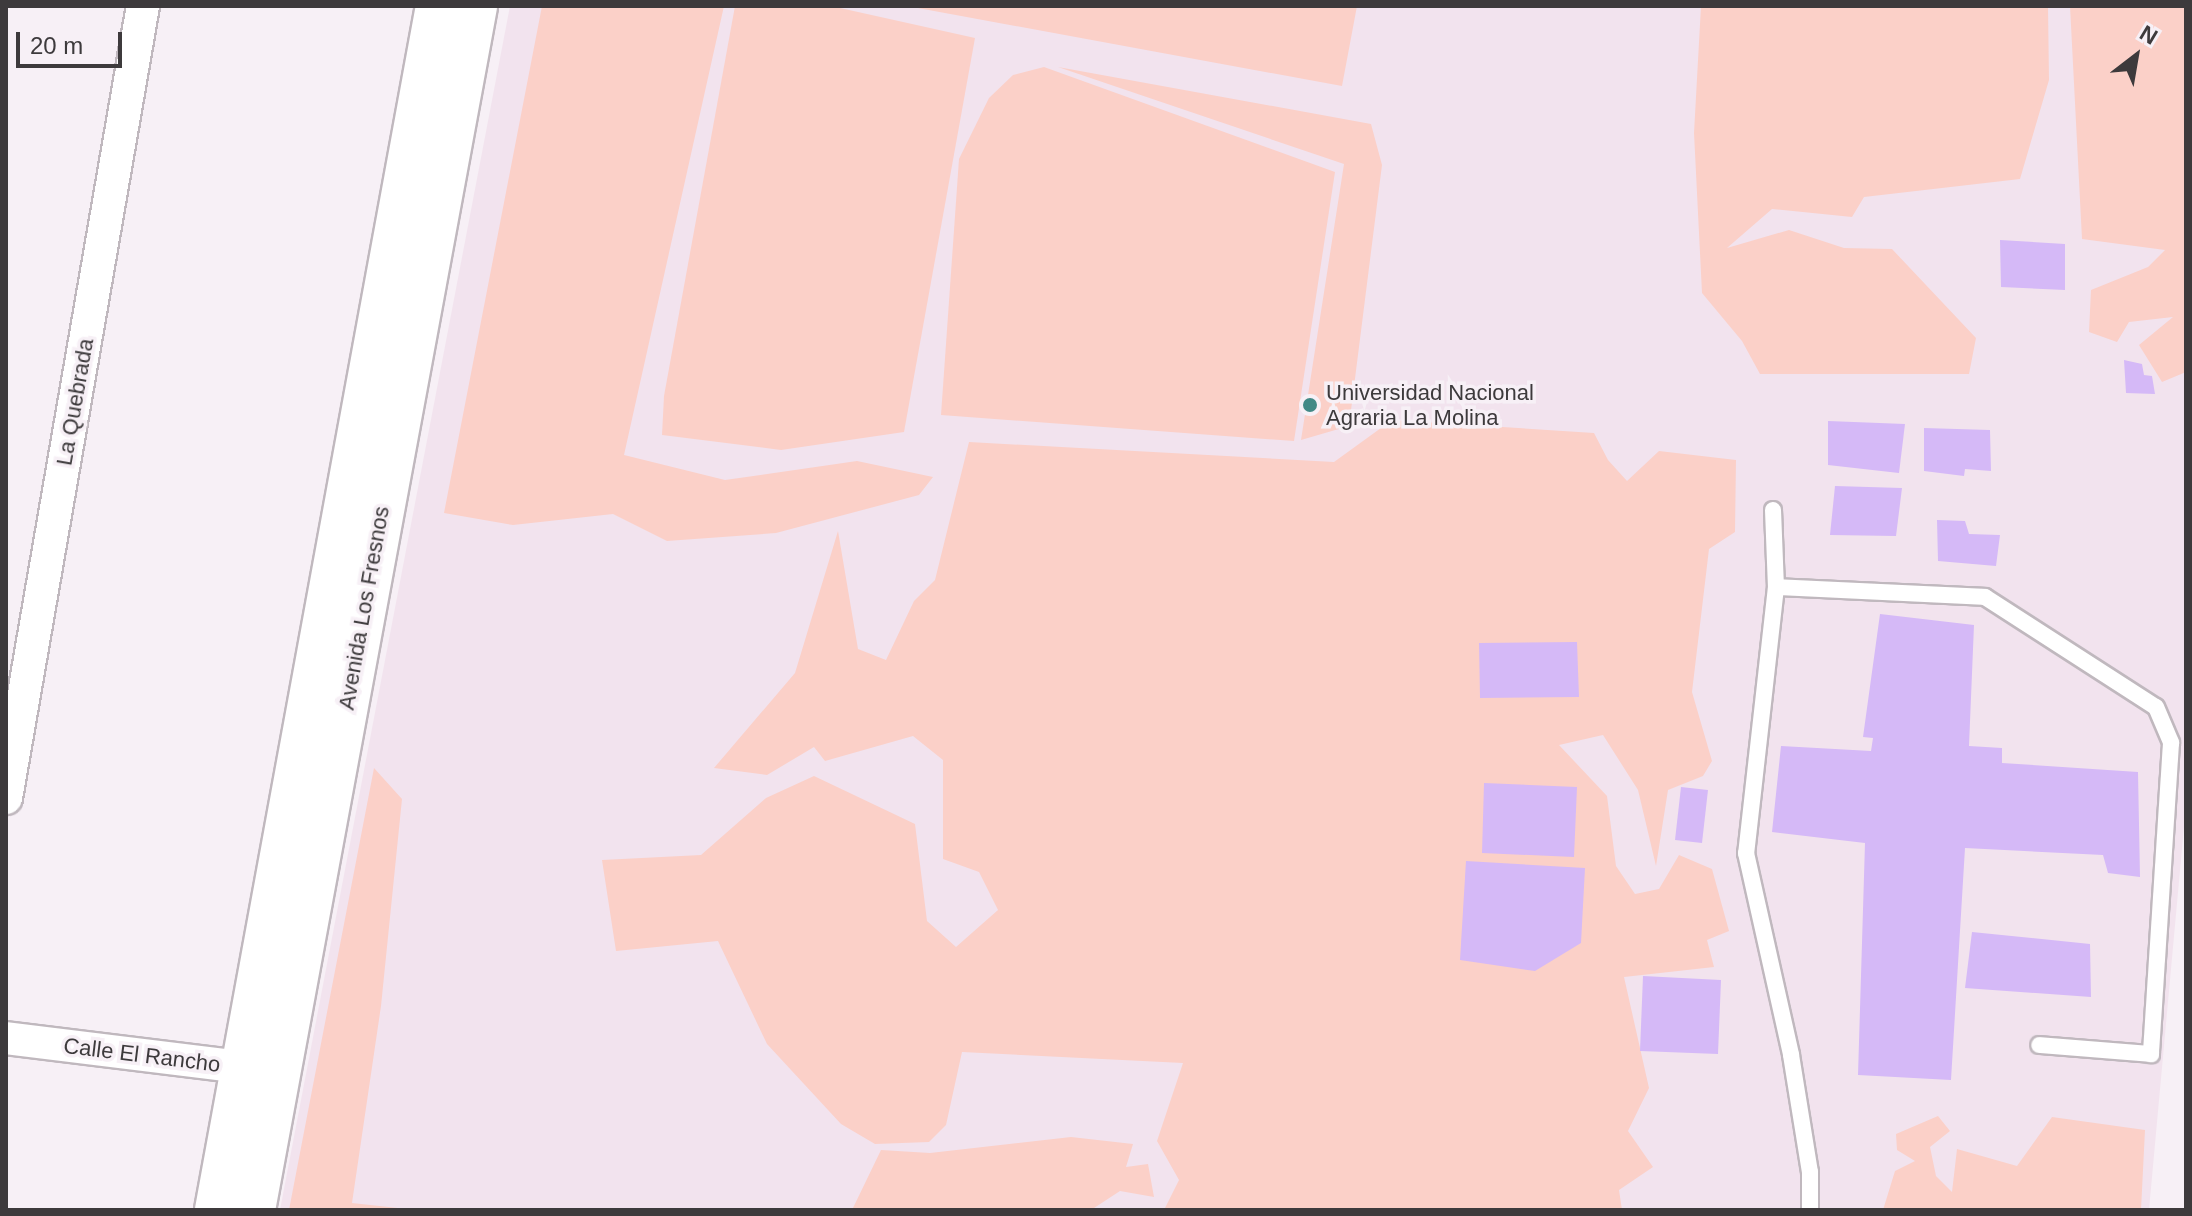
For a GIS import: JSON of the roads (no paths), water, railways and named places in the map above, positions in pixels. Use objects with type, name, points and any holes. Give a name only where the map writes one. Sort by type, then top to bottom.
[{"type":"main road","name":"Avenida Los Fresnos","points":[[253,1210],[260,1070],[438,6]]},
{"type":"main road","name":"Avenida Los Fresnos","points":[[217,1210],[260,1070],[475,6]]},
{"type":"street","name":"La Quebrada","points":[[6,798],[11,742],[143,6]]},
{"type":"street","name":"Calle El Rancho","points":[[6,1038],[260,1070]]},
{"type":"lane","points":[[1773,510],[1776,587],[1746,853],[1791,1055],[1810,1172],[1810,1210]]},
{"type":"lane","points":[[1776,587],[1985,597],[2156,707],[2171,743],[2151,1054],[2039,1045]]},
{"type":"place","name":"Universidad Nacional Agraria La Molina","points":[[1310,405]]}]
